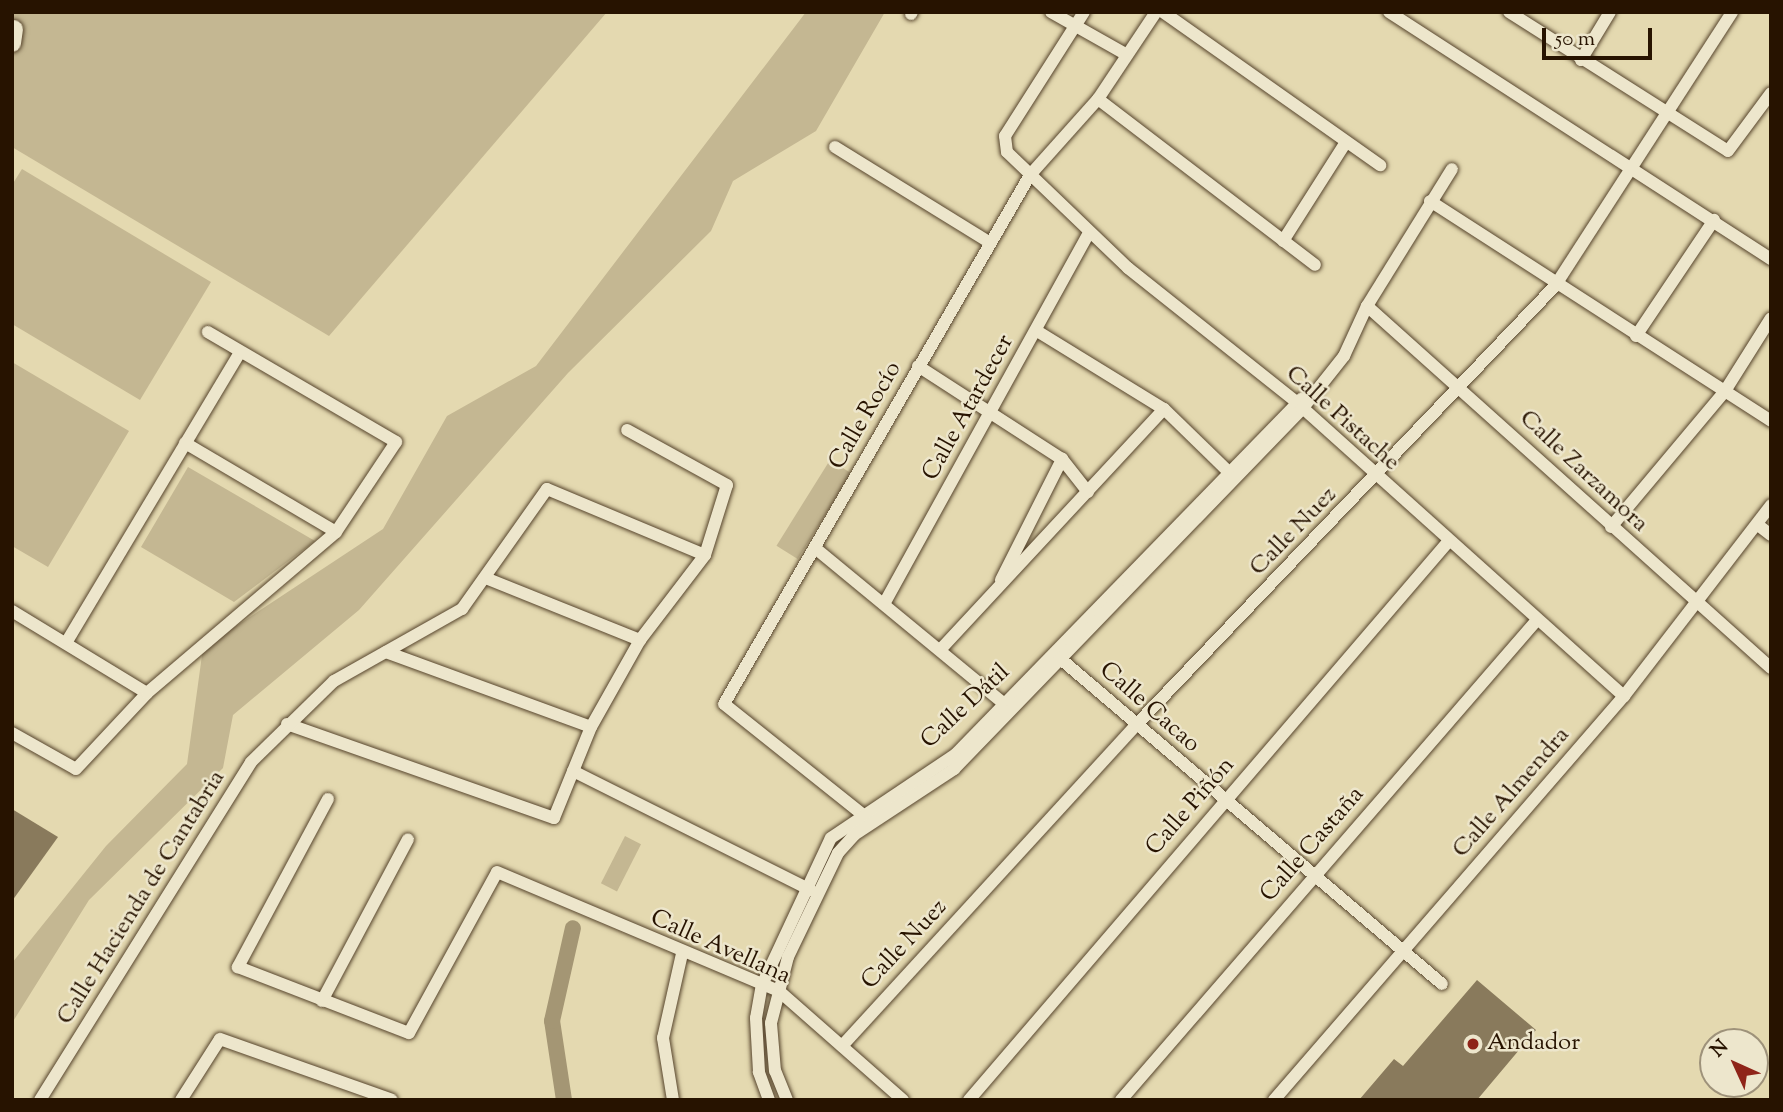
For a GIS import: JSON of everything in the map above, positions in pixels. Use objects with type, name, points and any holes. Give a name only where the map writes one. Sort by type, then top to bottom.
[{"type":"street","points":[[1051,12],[1127,55]]},
{"type":"street","name":"Calle Pistache","points":[[1084,12],[1004,136],[1007,152],[1089,233],[1298,405],[1375,479],[1624,696]]},
{"type":"street","name":"Calle Rocío","points":[[862,814],[724,704],[1030,174],[1098,99],[1156,12]]},
{"type":"street","points":[[1163,12],[1380,165]]},
{"type":"street","points":[[1389,12],[1631,172],[1714,220],[1771,259]]},
{"type":"street","points":[[1509,12],[1728,151],[1771,93]]},
{"type":"street","points":[[1581,60],[1610,12]]},
{"type":"street","name":"Calle Nuez","points":[[842,1046],[1136,725],[1375,479],[1458,386],[1555,286],[1732,12]]},
{"type":"street","points":[[1098,99],[1315,265]]},
{"type":"street","points":[[1283,241],[1346,142]]},
{"type":"street","points":[[835,147],[989,242]]},
{"type":"street","name":"Calle Dátil","points":[[788,1100],[775,1071],[772,1035],[779,991],[818,894],[854,835],[954,769],[1008,707],[1298,405],[1313,393],[1344,356],[1367,306],[1452,169]]},
{"type":"street","points":[[1430,201],[1555,286],[1771,421]]},
{"type":"street","points":[[1636,336],[1714,220]]},
{"type":"street","name":"Calle Atardecer","points":[[884,604],[1089,233]]},
{"type":"street","name":"Calle Zarzamora","points":[[1367,306],[1696,605],[1771,668]]},
{"type":"street","points":[[1611,527],[1724,391],[1771,318]]},
{"type":"street","points":[[1037,331],[1164,409],[1232,475]]},
{"type":"street","points":[[12,733],[76,769],[147,693],[336,532],[396,442],[208,332]]},
{"type":"street","points":[[66,643],[240,352]]},
{"type":"street","points":[[918,366],[992,409],[1062,459],[1088,492]]},
{"type":"street","points":[[940,650],[1164,409]]},
{"type":"street","points":[[287,723],[554,818],[591,727],[640,640],[705,555],[726,485],[627,430]]},
{"type":"street","points":[[185,443],[336,532]]},
{"type":"street","points":[[993,596],[1062,459]]},
{"type":"street","name":"Calle Hacienda de Cantabria","points":[[40,1100],[251,762],[287,723],[334,681],[462,609],[488,579],[547,489],[705,555]]},
{"type":"street","name":"Calle Almendra","points":[[1274,1100],[1624,696],[1771,505]]},
{"type":"street","points":[[1758,525],[1771,535]]},
{"type":"street","name":"Calle Piñón","points":[[969,1100],[1447,543]]},
{"type":"street","points":[[816,548],[1008,707]]},
{"type":"street","points":[[488,579],[640,640]]},
{"type":"street","points":[[12,611],[147,693]]},
{"type":"street","name":"Calle Castaña","points":[[1121,1100],[1537,620]]},
{"type":"street","points":[[386,652],[591,727]]},
{"type":"street","name":"Calle Cacao","points":[[1057,656],[1312,877],[1442,984]]},
{"type":"street","name":"Calle Dátil","points":[[769,1100],[758,1058],[762,985],[805,887],[831,838],[862,814],[956,754],[1008,707]]},
{"type":"street","points":[[573,771],[818,894]]},
{"type":"street","points":[[328,799],[239,967],[322,1001],[408,839]]},
{"type":"street","name":"Calle Avellana","points":[[322,1001],[410,1033],[497,872],[682,954],[779,991],[903,1100]]},
{"type":"street","points":[[673,1100],[663,1038],[682,954]]},
{"type":"street","points":[[181,1100],[220,1039],[392,1100]]},
{"type":"shaded area","points":[[12,12],[607,12],[329,336],[12,147]]},
{"type":"shaded area","points":[[806,12],[885,12],[816,131],[733,181],[711,231],[568,373],[359,610],[233,715],[223,768],[89,900],[12,1023],[12,963],[106,846],[187,764],[203,648],[383,529],[447,416],[536,366]]},
{"type":"shaded area","points":[[22,169],[211,282],[140,400],[12,324],[12,185]]},
{"type":"shaded area","points":[[12,362],[129,431],[48,567],[12,546]]},
{"type":"shaded area","points":[[830,460],[851,473],[798,559],[776,546]]},
{"type":"shaded area","points":[[188,467],[315,541],[234,602],[141,547]]},
{"type":"shaded area","points":[[625,836],[641,844],[617,891],[601,883]]},
{"type":"building","points":[[12,809],[58,837],[12,901]]},
{"type":"building","name":"Andador","points":[[1477,980],[1536,1030],[1477,1100],[1359,1100],[1394,1059],[1403,1066]]},
{"type":"waterway","points":[[564,1100],[552,1021],[573,928]]},
{"type":"place","name":"Andador","points":[[1473,1044]]}]
